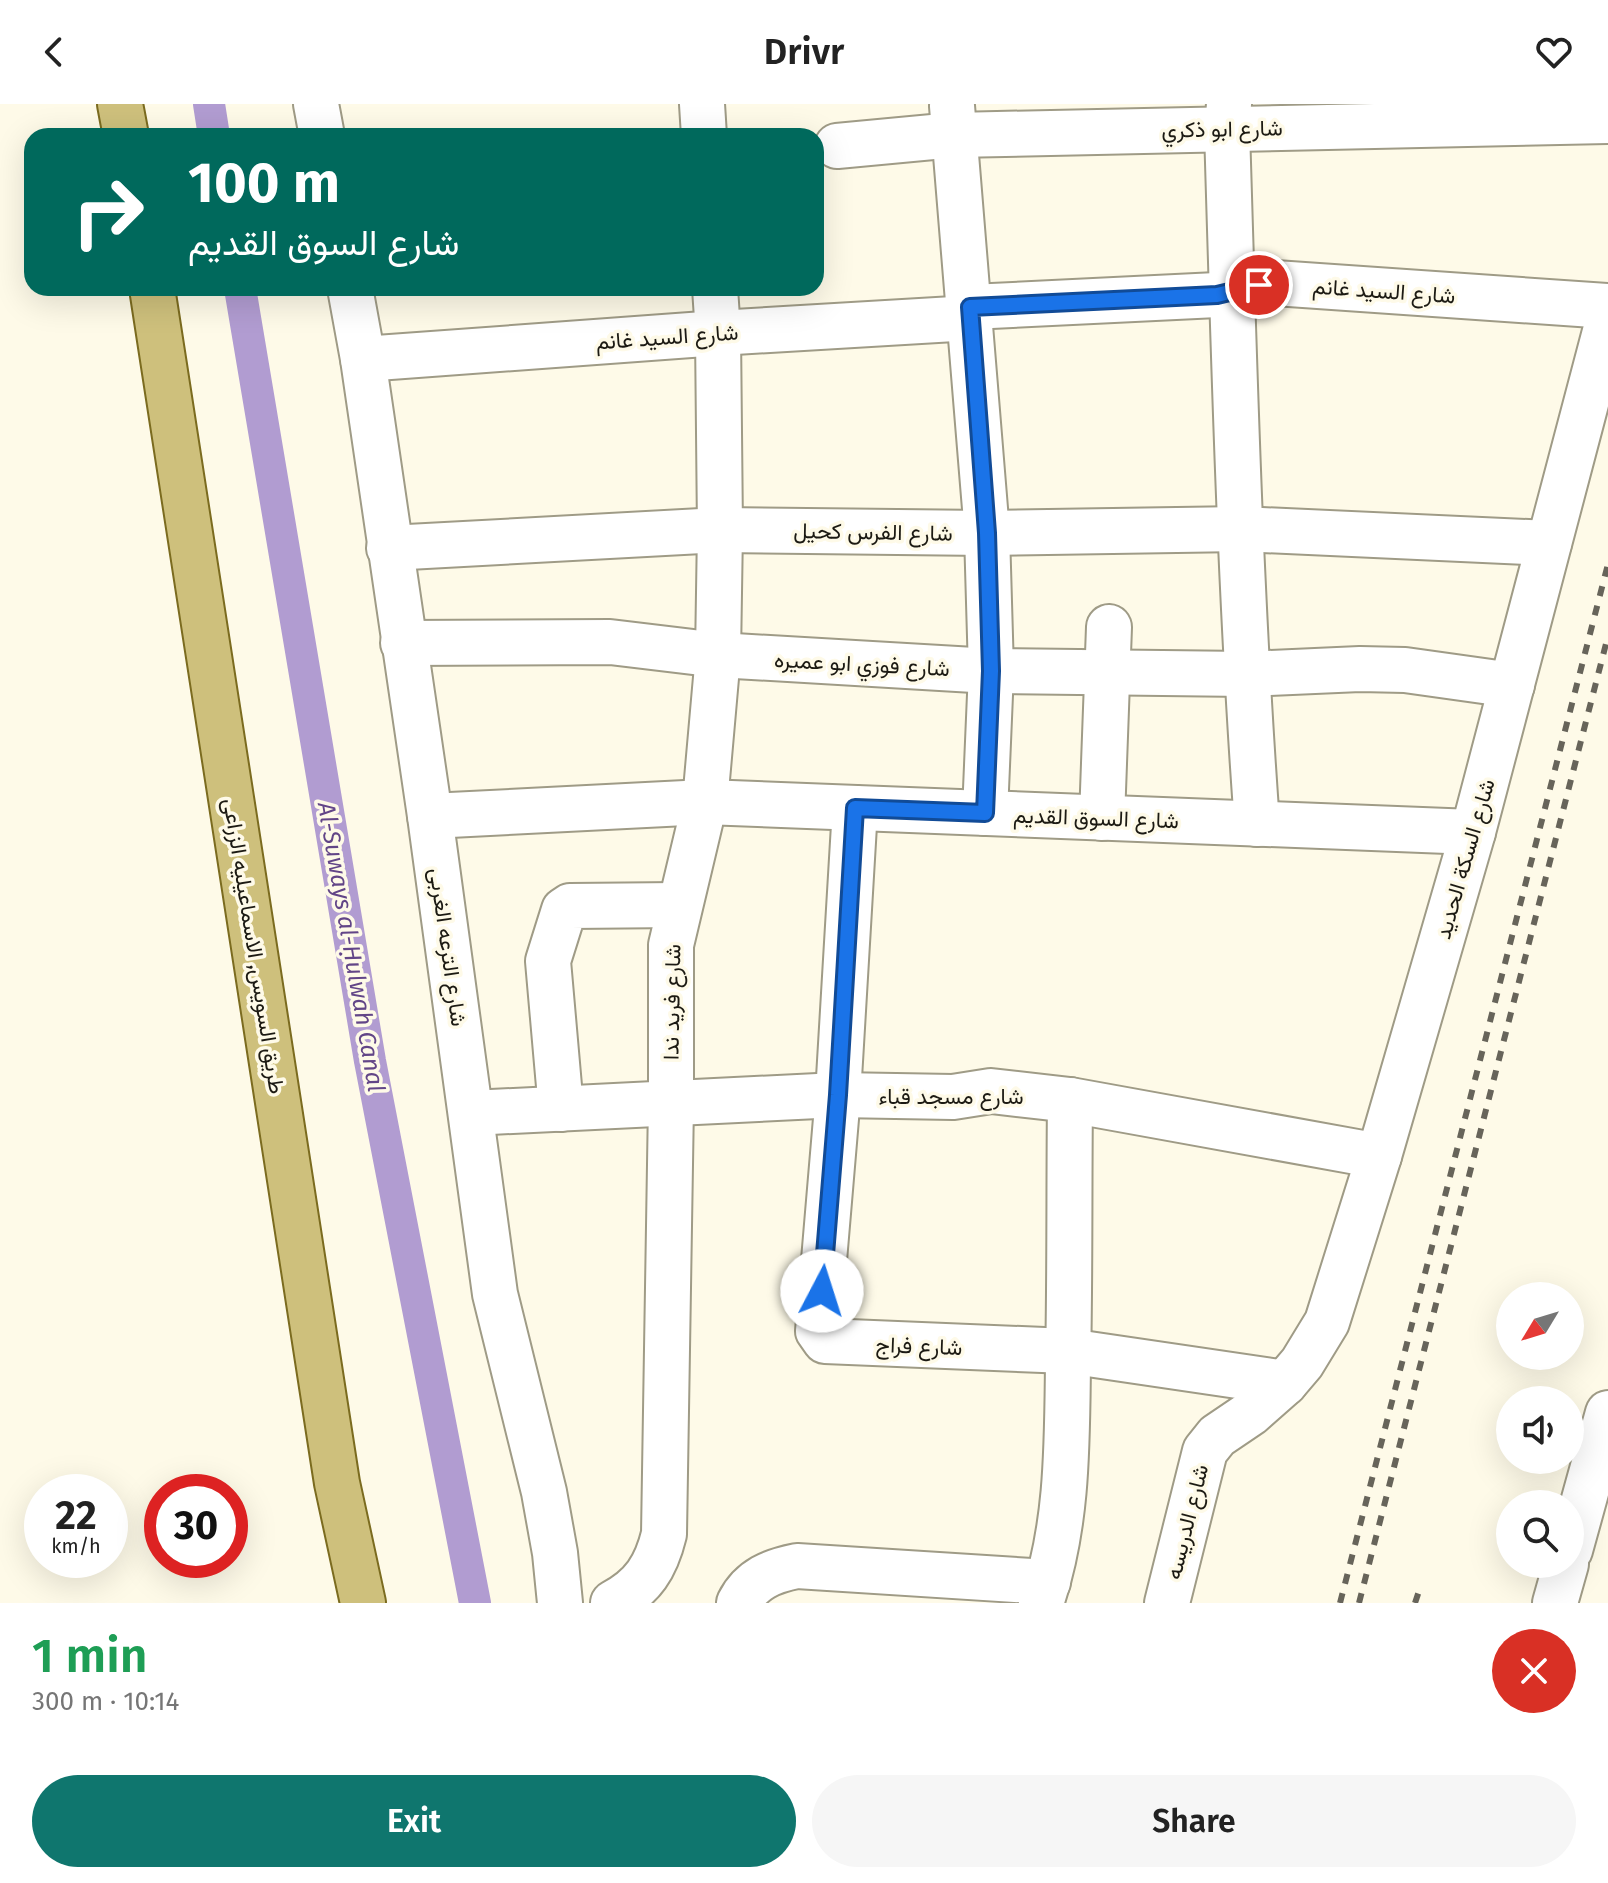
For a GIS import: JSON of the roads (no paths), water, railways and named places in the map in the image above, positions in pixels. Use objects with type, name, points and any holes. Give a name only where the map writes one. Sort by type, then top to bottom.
[{"type":"main road","points":[[120,104],[124,128]]},
{"type":"main road","name":"طريق السويس, الاسماعيليه الزراعى","points":[[153,296],[337,1483],[363,1603]]},
{"type":"street","points":[[316,104],[320,128]]},
{"type":"street","points":[[702,104],[704,128]]},
{"type":"street","points":[[1228,117],[1246,674],[1257,824]]},
{"type":"street","name":"شارع ابو ذكري","points":[[837,146],[953,119],[1228,117],[1608,121]]},
{"type":"street","points":[[953,119],[987,533],[991,671],[985,813]]},
{"type":"street","name":"شارع السيد غانم","points":[[363,359],[1232,293],[1275,283],[1608,306]]},
{"type":"street","name":"شارع الترعه الغربى","points":[[351,296],[430,816],[495,1294],[544,1492],[560,1603]]},
{"type":"street","name":"شارع فريد ندا","points":[[613,1603],[631,1593],[647,1577],[658,1557],[664,1534],[671,945],[705,802],[718,655],[720,530],[716,296]]},
{"type":"street","name":"شارع السكة الحديد","points":[[1285,1383],[1302,1363],[1327,1322],[1379,1156],[1473,832],[1608,320]]},
{"type":"street","name":"شارع الفرس كحيل","points":[[389,548],[720,530],[987,533],[1241,529],[1549,543]]},
{"type":"street","points":[[1102,818],[1109,627]]},
{"type":"street","name":"شارع فوزي ابو عميره","points":[[403,643],[610,642],[718,655],[991,671],[1246,674],[1405,670],[1512,685]]},
{"type":"street","name":"شارع السوق القديم","points":[[430,816],[705,802],[1473,832]]},
{"type":"street","name":"شارع فراج","points":[[855,808],[838,1095],[818,1331],[825,1341],[1068,1351]]},
{"type":"street","points":[[561,1109],[548,961],[564,910],[570,906],[679,905]]},
{"type":"street","name":"شارع مسجد قباء","points":[[471,1113],[838,1095],[935,1097],[991,1091],[1070,1100],[1379,1156]]},
{"type":"street","points":[[739,1603],[750,1586],[762,1577],[779,1569],[797,1566],[1045,1592],[1064,1493],[1070,1100]]},
{"type":"street","points":[[1068,1351],[1285,1383]]},
{"type":"street","name":"شارع الدريسه","points":[[1167,1603],[1205,1451],[1217,1436],[1251,1413],[1285,1383]]},
{"type":"street","points":[[1584,1500],[1608,1413]]},
{"type":"street","points":[[1555,1603],[1562,1578]]},
{"type":"waterway","name":"Al-Suways al-Ḥulwah Canal","points":[[209,104],[213,128]]},
{"type":"waterway","name":"Al-Suways al-Ḥulwah Canal","points":[[241,296],[370,1061],[475,1603]]},
{"type":"railway","points":[[1340,1603],[1608,564]]},
{"type":"railway","points":[[1359,1603],[1608,636]]},
{"type":"railway","points":[[1415,1603],[1419,1591]]}]
